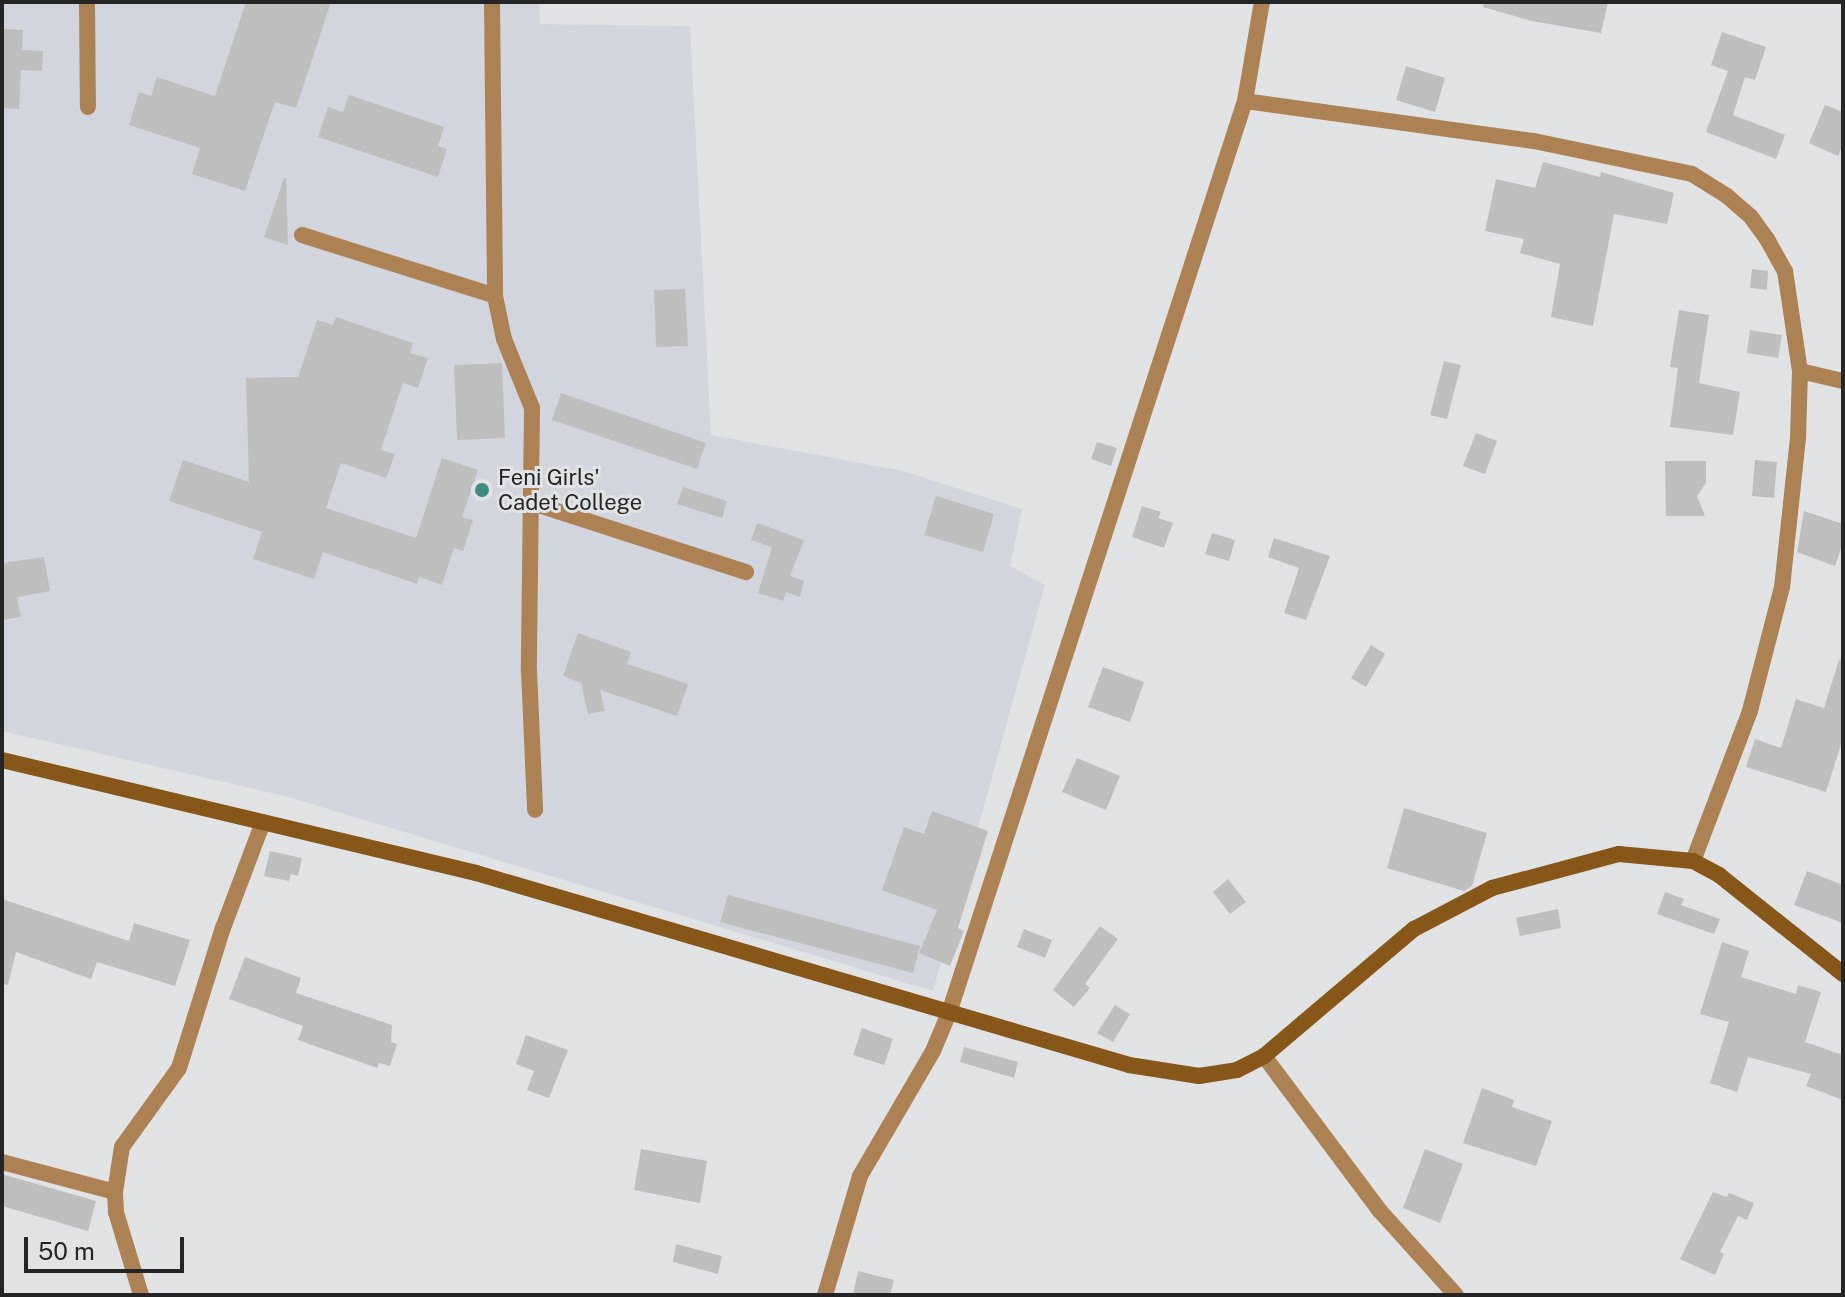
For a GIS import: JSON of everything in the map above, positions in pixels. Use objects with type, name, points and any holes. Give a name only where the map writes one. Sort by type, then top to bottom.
[{"type":"main road","points":[[2,760],[476,873],[1129,1065],[1199,1076],[1237,1070],[1264,1056],[1414,929],[1492,888],[1619,854],[1693,861],[1719,875],[1843,974]]},
{"type":"street","points":[[87,2],[88,107]]},
{"type":"street","points":[[492,2],[495,296],[504,339],[532,408],[529,670],[535,810]]},
{"type":"street","points":[[825,1295],[860,1176],[933,1051],[949,1013],[1245,101],[1262,2]]},
{"type":"street","points":[[1245,101],[1534,141],[1692,174],[1727,196],[1751,217],[1785,271],[1800,371],[1798,438],[1782,587],[1750,711],[1693,861]]},
{"type":"street","points":[[302,235],[495,296]]},
{"type":"street","points":[[1800,371],[1843,381]]},
{"type":"street","points":[[532,503],[746,572]]},
{"type":"street","points":[[141,1295],[125,1249],[115,1192],[122,1147],[179,1068],[223,928],[263,822]]},
{"type":"street","points":[[1264,1056],[1380,1211],[1456,1295]]},
{"type":"street","points":[[2,1162],[115,1192]]},
{"type":"shaded area","name":"Feni Girls' Cadet College","points":[[2,2],[539,2],[540,24],[690,26],[711,435],[903,471],[1022,509],[1010,566],[1045,585],[933,991],[285,796],[2,731]]},
{"type":"building","points":[[246,2],[331,2],[296,108],[275,102],[245,191],[192,174],[200,148],[129,125],[139,92],[151,96],[157,77],[215,96]]},
{"type":"building","points":[[1484,2],[1608,2],[1601,33],[1532,21],[1483,7]]},
{"type":"building","points":[[2,29],[23,30],[22,50],[43,51],[42,71],[21,70],[19,109],[2,108]]},
{"type":"building","points":[[1722,32],[1766,47],[1755,80],[1745,77],[1733,115],[1785,135],[1776,159],[1706,132],[1728,71],[1711,65]]},
{"type":"building","points":[[1406,66],[1445,78],[1435,112],[1396,100]]},
{"type":"building","points":[[349,95],[444,127],[438,146],[447,149],[438,177],[318,137],[328,107],[343,112]]},
{"type":"building","points":[[1825,105],[1843,112],[1843,145],[1838,156],[1809,143]]},
{"type":"building","points":[[1543,162],[1600,177],[1601,172],[1674,193],[1667,224],[1614,214],[1593,326],[1551,317],[1560,264],[1520,253],[1524,239],[1485,231],[1496,179],[1535,188]]},
{"type":"building","points":[[286,178],[288,245],[264,237]]},
{"type":"building","points":[[1752,269],[1768,271],[1767,290],[1750,288]]},
{"type":"building","points":[[685,289],[688,346],[656,347],[654,290]]},
{"type":"building","points":[[1679,310],[1709,315],[1699,383],[1740,392],[1733,435],[1670,427],[1678,368],[1670,367]]},
{"type":"building","points":[[336,317],[413,343],[410,353],[428,358],[418,388],[403,383],[381,450],[395,454],[386,478],[341,463],[326,508],[416,538],[442,458],[478,470],[462,517],[473,520],[463,551],[454,548],[442,585],[419,577],[417,584],[323,552],[314,579],[253,559],[262,532],[169,501],[183,460],[249,482],[246,378],[298,377],[317,320],[333,325]]},
{"type":"building","points":[[1750,330],[1782,335],[1778,358],[1747,353]]},
{"type":"building","points":[[1444,361],[1461,365],[1447,419],[1430,415]]},
{"type":"building","points":[[502,363],[505,438],[457,440],[454,365]]},
{"type":"building","points":[[561,393],[706,443],[697,469],[552,420]]},
{"type":"building","points":[[1476,433],[1497,441],[1485,474],[1463,466]]},
{"type":"building","points":[[1097,442],[1117,448],[1111,466],[1091,459]]},
{"type":"building","points":[[1755,460],[1777,462],[1774,498],[1752,496]]},
{"type":"building","points":[[1665,461],[1706,461],[1706,483],[1697,496],[1705,516],[1666,516]]},
{"type":"building","points":[[683,487],[727,501],[722,518],[677,504]]},
{"type":"building","points":[[936,496],[994,514],[983,552],[924,535]]},
{"type":"building","points":[[1142,506],[1161,512],[1158,518],[1173,523],[1164,548],[1132,537]]},
{"type":"building","points":[[1804,511],[1843,524],[1843,543],[1835,566],[1797,552]]},
{"type":"building","points":[[757,523],[804,540],[790,576],[804,581],[800,597],[786,592],[783,601],[758,593],[772,547],[751,540]]},
{"type":"building","points":[[1212,533],[1235,540],[1229,561],[1205,554]]},
{"type":"building","points":[[1274,538],[1330,556],[1306,620],[1284,613],[1299,568],[1268,557]]},
{"type":"building","points":[[44,557],[50,591],[17,597],[21,617],[2,620],[2,563]]},
{"type":"building","points":[[578,633],[631,652],[627,664],[688,684],[677,716],[600,690],[605,711],[588,714],[581,683],[563,676]]},
{"type":"building","points":[[1371,645],[1385,654],[1366,687],[1351,678]]},
{"type":"building","points":[[1839,660],[1843,660],[1843,738],[1826,792],[1746,767],[1755,739],[1781,748],[1796,699],[1824,708]]},
{"type":"building","points":[[1103,667],[1144,682],[1130,722],[1088,707]]},
{"type":"building","points":[[1077,758],[1120,776],[1106,810],[1062,792]]},
{"type":"building","points":[[1404,808],[1487,833],[1472,886],[1464,891],[1387,868]]},
{"type":"building","points":[[932,811],[988,831],[958,928],[964,931],[950,966],[919,953],[937,910],[882,890],[904,827],[924,834]]},
{"type":"building","points":[[270,851],[302,858],[298,876],[291,874],[289,881],[264,876]]},
{"type":"building","points":[[1807,871],[1843,885],[1843,923],[1794,905]]},
{"type":"building","points":[[1228,879],[1246,902],[1230,914],[1213,892]]},
{"type":"building","points":[[1665,892],[1684,899],[1681,905],[1720,919],[1714,934],[1657,914]]},
{"type":"building","points":[[728,895],[920,946],[913,973],[720,922]]},
{"type":"building","points":[[2,899],[129,941],[134,923],[190,940],[175,986],[97,962],[91,979],[16,952],[8,985],[2,984]]},
{"type":"building","points":[[1558,909],[1561,928],[1520,936],[1516,918]]},
{"type":"building","points":[[1100,926],[1118,939],[1085,984],[1090,988],[1074,1007],[1053,990]]},
{"type":"building","points":[[1024,929],[1052,940],[1045,958],[1017,947]]},
{"type":"building","points":[[1722,942],[1749,951],[1741,977],[1796,994],[1798,985],[1821,992],[1805,1042],[1843,1055],[1843,1100],[1806,1086],[1811,1074],[1748,1057],[1737,1092],[1710,1083],[1729,1022],[1700,1014]]},
{"type":"building","points":[[245,957],[301,978],[296,993],[392,1025],[391,1042],[397,1044],[390,1066],[379,1063],[377,1068],[298,1040],[303,1026],[229,999]]},
{"type":"building","points":[[1115,1005],[1130,1014],[1113,1042],[1097,1033]]},
{"type":"building","points":[[862,1028],[893,1039],[884,1065],[853,1055]]},
{"type":"building","points":[[526,1035],[568,1050],[549,1098],[527,1090],[534,1071],[516,1064]]},
{"type":"building","points":[[964,1047],[1018,1062],[1014,1078],[960,1062]]},
{"type":"building","points":[[1482,1088],[1514,1100],[1512,1107],[1552,1121],[1536,1166],[1463,1143]]},
{"type":"building","points":[[641,1149],[707,1161],[700,1203],[634,1190]]},
{"type":"building","points":[[1425,1149],[1463,1164],[1440,1223],[1403,1208]]},
{"type":"building","points":[[2,1174],[96,1201],[88,1231],[2,1206]]},
{"type":"building","points":[[1713,1192],[1727,1197],[1729,1193],[1754,1203],[1747,1220],[1738,1216],[1720,1252],[1724,1254],[1715,1275],[1680,1259]]},
{"type":"building","points":[[676,1244],[722,1256],[718,1274],[673,1262]]},
{"type":"building","points":[[858,1271],[894,1280],[890,1295],[853,1295]]},
{"type":"place","name":"Feni Girls' Cadet College","points":[[482,490]]}]
